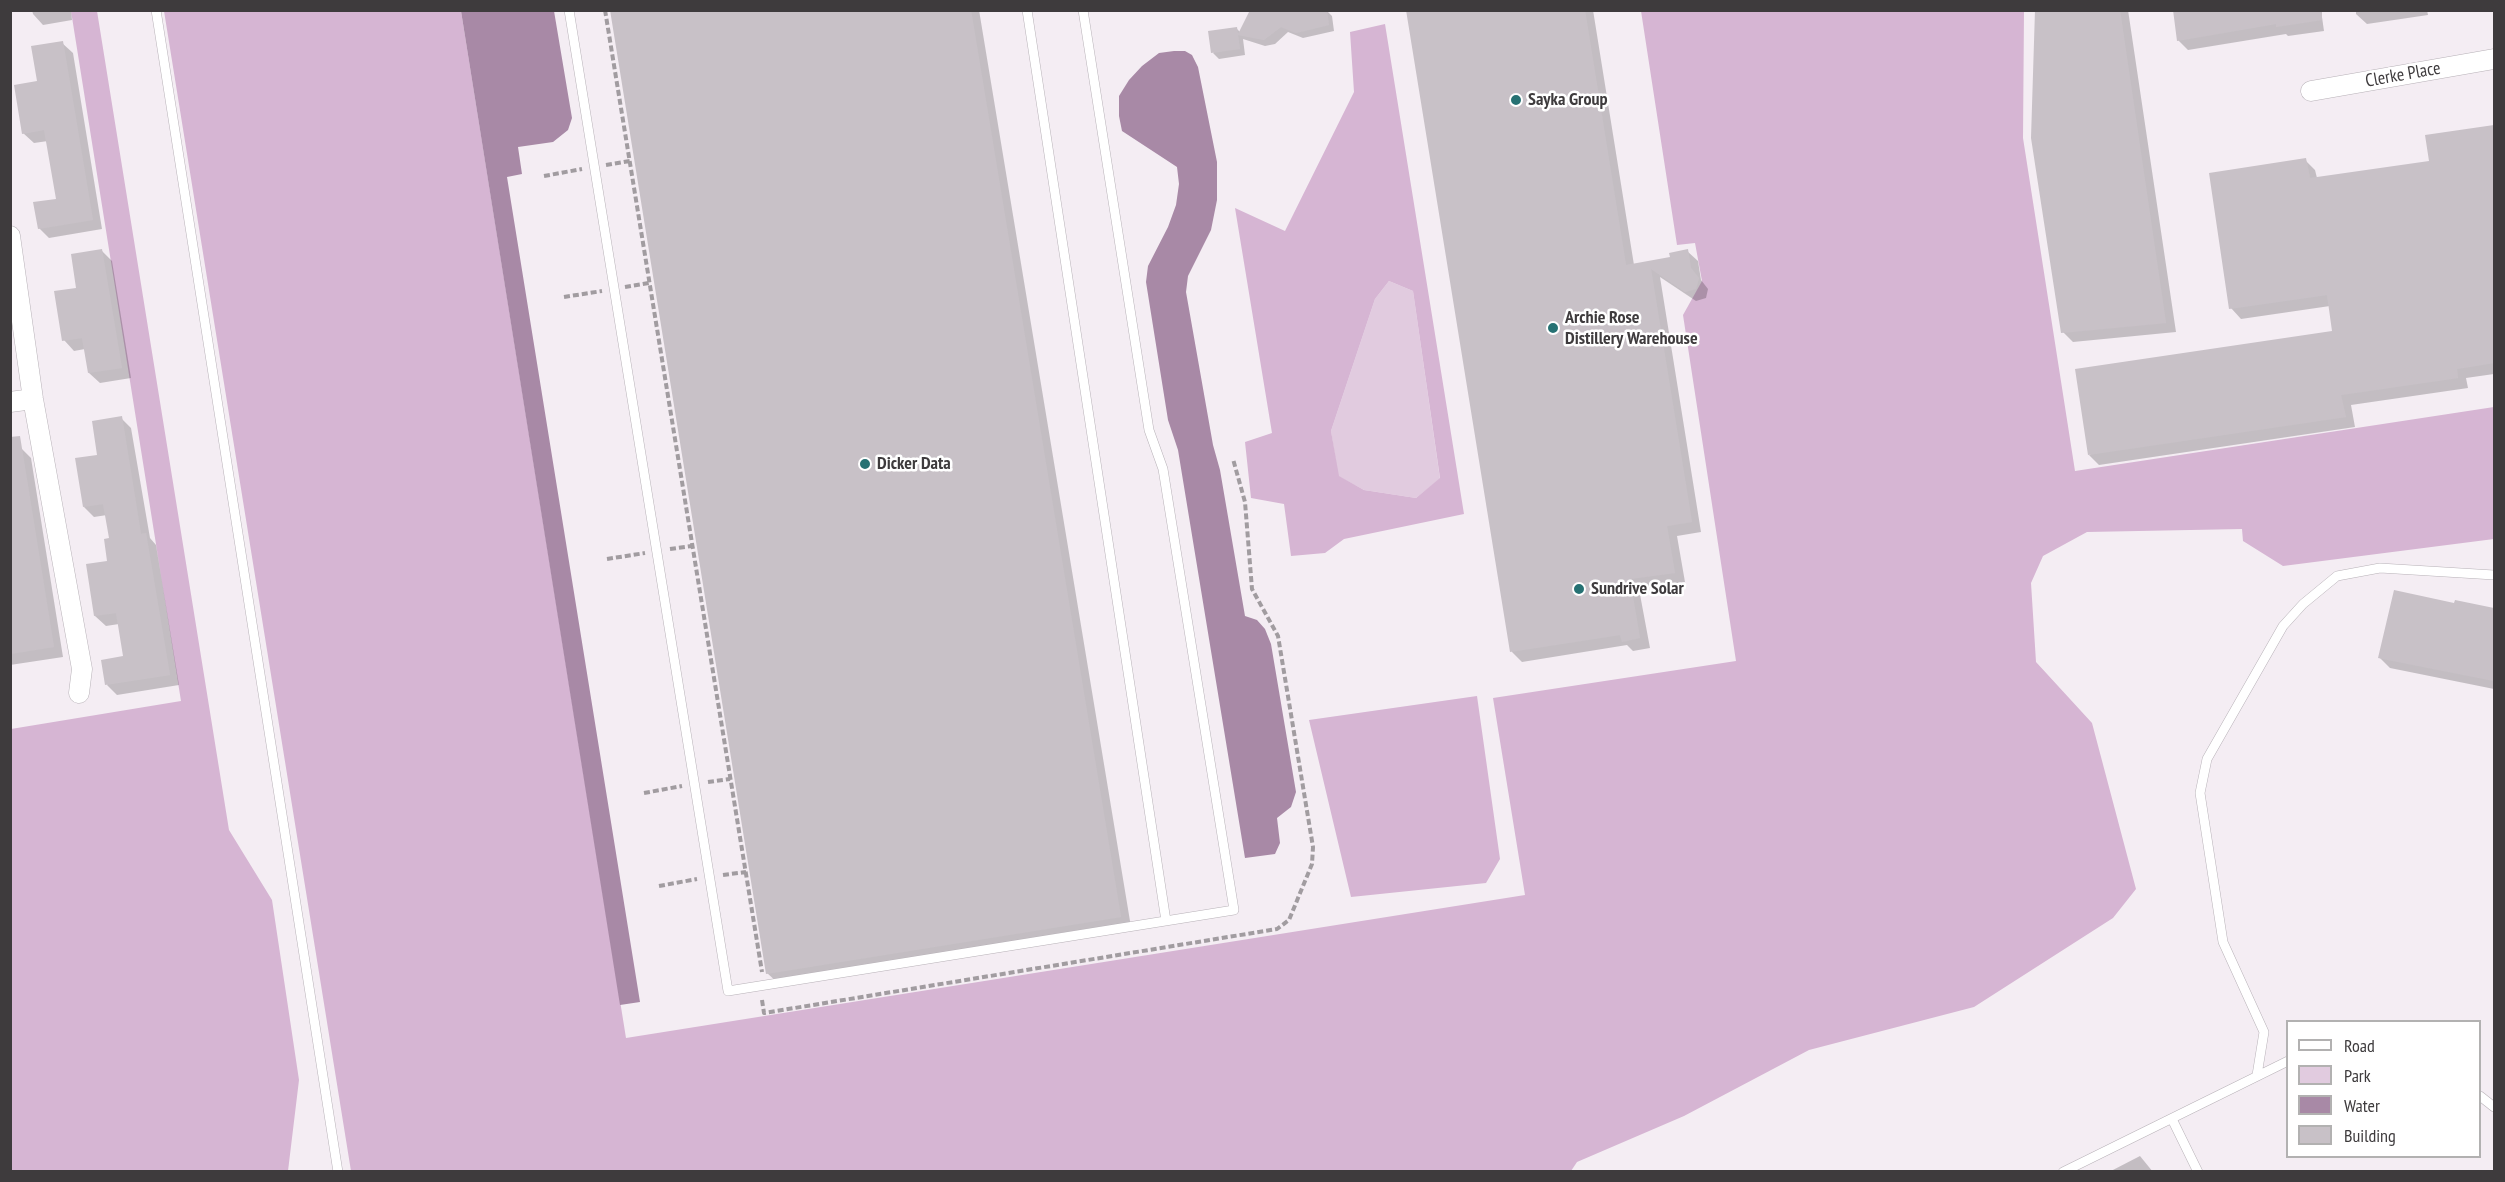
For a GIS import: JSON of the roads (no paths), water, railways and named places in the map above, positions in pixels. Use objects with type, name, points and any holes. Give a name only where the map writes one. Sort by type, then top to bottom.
[{"type":"street","name":"Clerke Place","points":[[2311,91],[2494,59]]},
{"type":"street","points":[[10,236],[33,399],[78,642],[82,669],[79,693]]},
{"type":"street","points":[[10,402],[33,399]]},
{"type":"lane","points":[[156,10],[338,1172]]},
{"type":"lane","points":[[569,10],[728,991],[1234,910],[1163,469],[1149,430],[1083,10]]},
{"type":"lane","points":[[1027,10],[1166,921]]},
{"type":"lane","points":[[2257,1075],[2264,1032],[2223,942],[2200,793],[2207,759],[2283,626],[2303,604],[2337,576],[2380,568],[2494,575]]},
{"type":"lane","points":[[2063,1172],[2286,1062]]},
{"type":"lane","points":[[2481,1097],[2494,1107]]},
{"type":"lane","points":[[2172,1119],[2198,1172]]},
{"type":"water","points":[[461,11],[554,11],[572,118],[568,130],[553,142],[518,147],[522,174],[507,177],[640,1002],[620,1005]]},
{"type":"water","points":[[1185,51],[1192,55],[1198,67],[1217,162],[1217,200],[1211,230],[1188,276],[1186,292],[1245,616],[1257,620],[1265,629],[1271,644],[1296,792],[1291,807],[1277,818],[1280,843],[1275,854],[1245,858],[1178,450],[1168,420],[1146,282],[1148,266],[1168,227],[1176,205],[1179,184],[1177,167],[1122,131],[1119,116],[1119,96],[1129,80],[1159,53]]},
{"type":"place","name":"Sayka Group","points":[[1516,100]]},
{"type":"place","name":"Archie Rose Distillery Warehouse","points":[[1553,328]]},
{"type":"place","name":"Dicker Data","points":[[865,464]]},
{"type":"place","name":"Sundrive Solar","points":[[1579,589]]}]
